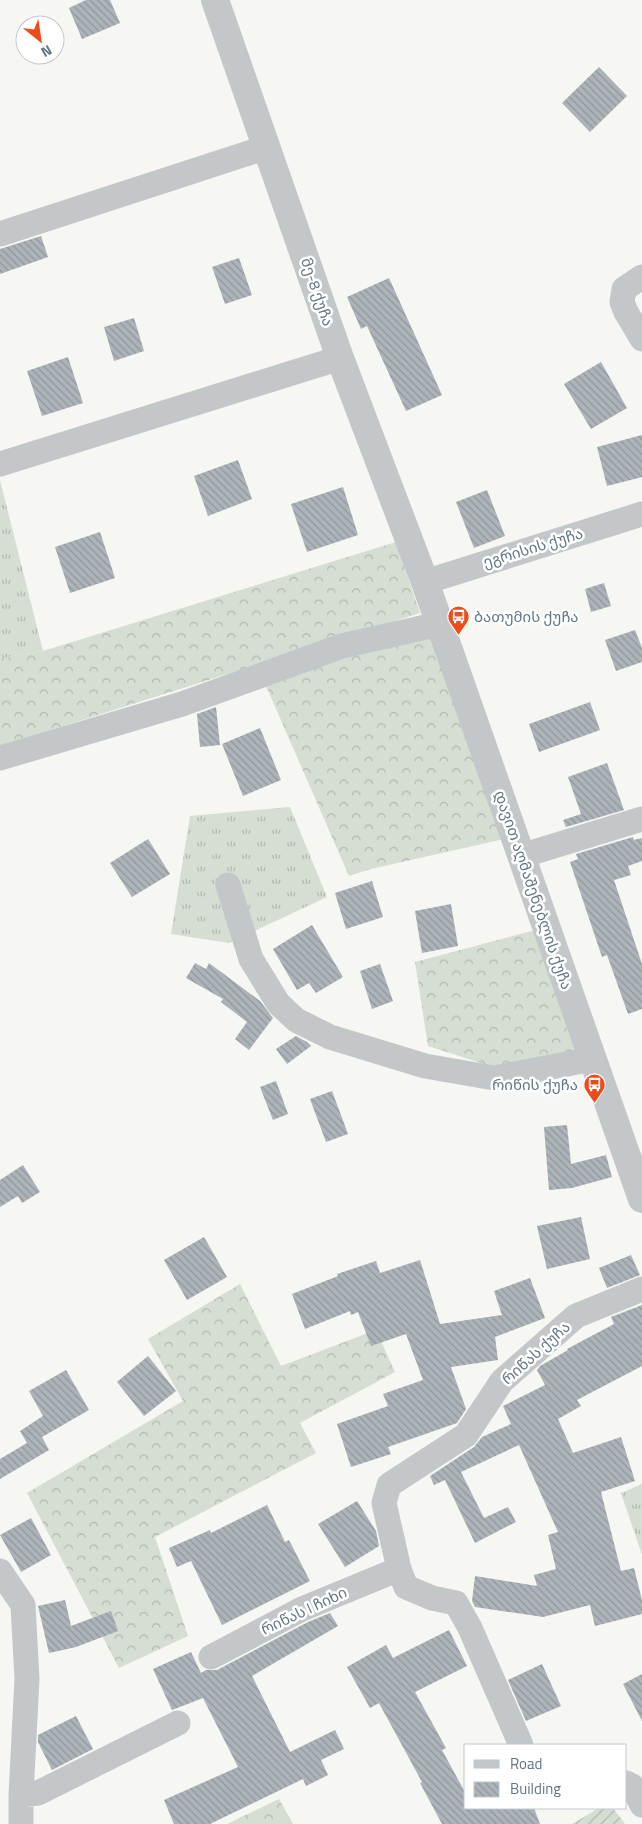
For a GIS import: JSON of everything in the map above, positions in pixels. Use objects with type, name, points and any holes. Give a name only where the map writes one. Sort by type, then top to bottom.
[{"type":"street","name":"მე-8 ქუჩა","points":[[215,0],[340,358],[425,582]]},
{"type":"street","points":[[0,234],[267,146]]},
{"type":"street","points":[[642,277],[624,289],[622,302],[642,339]]},
{"type":"street","points":[[0,464],[340,358]]},
{"type":"street","name":"ეგრისის ქუჩა","points":[[425,582],[642,514]]},
{"type":"street","name":"დავით აღმაშენებლის ქუჩა","points":[[425,582],[641,1193]]},
{"type":"street","points":[[0,758],[182,704],[342,646],[440,624]]},
{"type":"street","points":[[521,856],[642,819]]},
{"type":"street","points":[[228,885],[251,959],[278,1002],[296,1020],[330,1037],[424,1066],[494,1078],[593,1059]]},
{"type":"street","name":"რიწას ქუჩა","points":[[521,1744],[470,1628],[456,1603],[432,1598],[406,1587],[398,1569],[384,1503],[389,1485],[466,1435],[502,1381],[576,1316],[642,1289]]},
{"type":"street","name":"რიწას I ჩიხი","points":[[211,1657],[302,1609],[398,1569]]},
{"type":"street","points":[[0,1571],[24,1605],[27,1679],[21,1824]]},
{"type":"street","points":[[21,1795],[38,1793],[178,1723]]},
{"type":"street","points":[[627,1783],[632,1786],[642,1805]]},
{"type":"green space","points":[[0,480],[43,651],[0,658]]},
{"type":"green space","points":[[396,542],[420,613],[0,746],[0,658],[43,651]]},
{"type":"green space","points":[[430,633],[504,839],[371,869],[349,876],[263,679]]},
{"type":"green space","points":[[290,807],[327,897],[229,943],[171,934],[190,816]]},
{"type":"green space","points":[[535,930],[576,1051],[506,1071],[428,1046],[415,962]]},
{"type":"green space","points":[[240,1284],[281,1366],[376,1330],[395,1372],[300,1423],[316,1453],[155,1537],[188,1636],[119,1668],[27,1493],[183,1401],[148,1339]]},
{"type":"green space","points":[[642,1484],[642,1555],[621,1493]]},
{"type":"green space","points":[[279,1799],[293,1824],[227,1824]]},
{"type":"green space","points":[[597,1809],[614,1809],[625,1824],[572,1824]]},
{"type":"building","points":[[86,0],[110,0],[120,23],[82,39],[69,8]]},
{"type":"building","points":[[599,67],[627,96],[590,132],[562,103]]},
{"type":"building","points":[[41,236],[48,257],[0,274],[0,249]]},
{"type":"building","points":[[239,258],[252,295],[225,304],[212,267]]},
{"type":"building","points":[[389,278],[442,395],[406,411],[367,326],[361,329],[347,297]]},
{"type":"building","points":[[134,318],[144,351],[114,361],[104,327]]},
{"type":"building","points":[[68,357],[83,403],[42,416],[27,371]]},
{"type":"building","points":[[601,362],[627,408],[591,429],[564,384]]},
{"type":"building","points":[[642,435],[642,477],[607,486],[597,447]]},
{"type":"building","points":[[238,460],[252,499],[208,516],[194,476]]},
{"type":"building","points":[[343,487],[358,535],[307,552],[291,504]]},
{"type":"building","points":[[487,490],[505,536],[474,548],[456,502]]},
{"type":"building","points":[[100,532],[115,578],[70,593],[55,547]]},
{"type":"building","points":[[604,583],[611,606],[591,612],[585,589]]},
{"type":"building","points":[[635,630],[642,648],[642,662],[616,671],[605,640]]},
{"type":"building","points":[[590,702],[600,730],[539,752],[529,724]]},
{"type":"building","points":[[216,707],[220,745],[200,747],[197,714]]},
{"type":"building","points":[[260,728],[281,780],[243,796],[222,744]]},
{"type":"building","points":[[607,763],[624,810],[566,827],[563,820],[581,814],[568,777]]},
{"type":"building","points":[[633,837],[634,840],[642,838],[642,861],[628,866],[631,875],[614,880],[642,964],[642,1009],[628,1014],[607,955],[602,957],[570,862],[578,859],[576,854]]},
{"type":"building","points":[[148,839],[170,874],[132,897],[110,863]]},
{"type":"building","points":[[372,881],[383,917],[346,929],[335,893]]},
{"type":"building","points":[[451,904],[458,946],[422,953],[415,911]]},
{"type":"building","points":[[312,925],[343,977],[316,993],[309,983],[297,990],[273,949]]},
{"type":"building","points":[[195,963],[206,969],[209,963],[260,1001],[273,1018],[249,1050],[235,1039],[247,1022],[221,1002],[223,999],[186,978]]},
{"type":"building","points":[[380,964],[393,1001],[372,1009],[360,971]]},
{"type":"building","points":[[296,1036],[311,1046],[287,1064],[276,1049]]},
{"type":"building","points":[[276,1081],[288,1114],[273,1120],[260,1087]]},
{"type":"building","points":[[332,1091],[348,1134],[326,1142],[310,1099]]},
{"type":"building","points":[[567,1125],[571,1164],[606,1155],[612,1177],[572,1188],[549,1190],[544,1127]]},
{"type":"building","points":[[23,1165],[40,1192],[22,1203],[18,1196],[0,1207],[0,1180]]},
{"type":"building","points":[[581,1217],[590,1259],[547,1269],[537,1226]]},
{"type":"building","points":[[204,1237],[227,1277],[187,1300],[164,1260]]},
{"type":"building","points":[[631,1255],[640,1275],[607,1288],[599,1268]]},
{"type":"building","points":[[420,1260],[440,1324],[502,1315],[494,1291],[530,1278],[545,1318],[495,1337],[498,1360],[451,1367],[466,1409],[457,1423],[388,1447],[391,1454],[351,1467],[337,1424],[388,1406],[383,1394],[423,1380],[406,1334],[371,1346],[358,1312],[351,1315],[350,1311],[305,1329],[292,1294],[338,1276],[337,1274],[376,1261],[380,1273]]},
{"type":"building","points":[[642,1305],[642,1366],[577,1400],[581,1406],[558,1419],[573,1453],[621,1437],[635,1481],[601,1492],[621,1571],[634,1568],[642,1600],[642,1614],[595,1626],[590,1605],[543,1617],[475,1607],[472,1601],[475,1576],[537,1586],[534,1575],[556,1569],[548,1535],[558,1532],[519,1445],[461,1472],[484,1518],[508,1507],[516,1522],[475,1543],[445,1480],[434,1485],[430,1476],[474,1447],[482,1437],[511,1424],[503,1406],[545,1385],[537,1370],[540,1366],[614,1324],[611,1317]]},
{"type":"building","points":[[148,1356],[176,1391],[144,1416],[117,1382]]},
{"type":"building","points":[[66,1370],[89,1410],[42,1437],[49,1450],[0,1479],[0,1459],[27,1443],[20,1431],[43,1416],[29,1391]]},
{"type":"building","points":[[357,1501],[376,1531],[379,1546],[345,1567],[318,1524]]},
{"type":"building","points":[[267,1505],[285,1542],[289,1540],[310,1581],[222,1625],[191,1561],[177,1567],[169,1548],[210,1530],[211,1533]]},
{"type":"building","points":[[31,1518],[51,1555],[21,1572],[0,1535]]},
{"type":"building","points":[[65,1600],[71,1626],[111,1611],[118,1631],[76,1647],[49,1653],[38,1606]]},
{"type":"building","points":[[330,1613],[338,1626],[252,1676],[290,1752],[335,1730],[344,1749],[321,1760],[328,1775],[306,1786],[303,1779],[210,1824],[174,1824],[164,1800],[238,1767],[203,1698],[172,1710],[153,1669],[191,1652],[201,1673],[206,1670],[217,1670],[308,1622]]},
{"type":"building","points":[[449,1630],[467,1666],[415,1692],[446,1748],[442,1750],[464,1790],[464,1809],[534,1809],[540,1824],[442,1824],[420,1783],[422,1782],[379,1703],[370,1708],[347,1667],[386,1645],[393,1658]]},
{"type":"building","points":[[542,1664],[561,1706],[526,1721],[508,1680]]},
{"type":"building","points":[[642,1674],[642,1721],[623,1684]]},
{"type":"building","points":[[76,1716],[93,1749],[52,1770],[38,1742],[38,1735]]},
{"type":"place","name":"ბათუმის ქუჩა","points":[[458,636]]},
{"type":"place","name":"რიწის ქუჩა","points":[[594,1104]]}]
